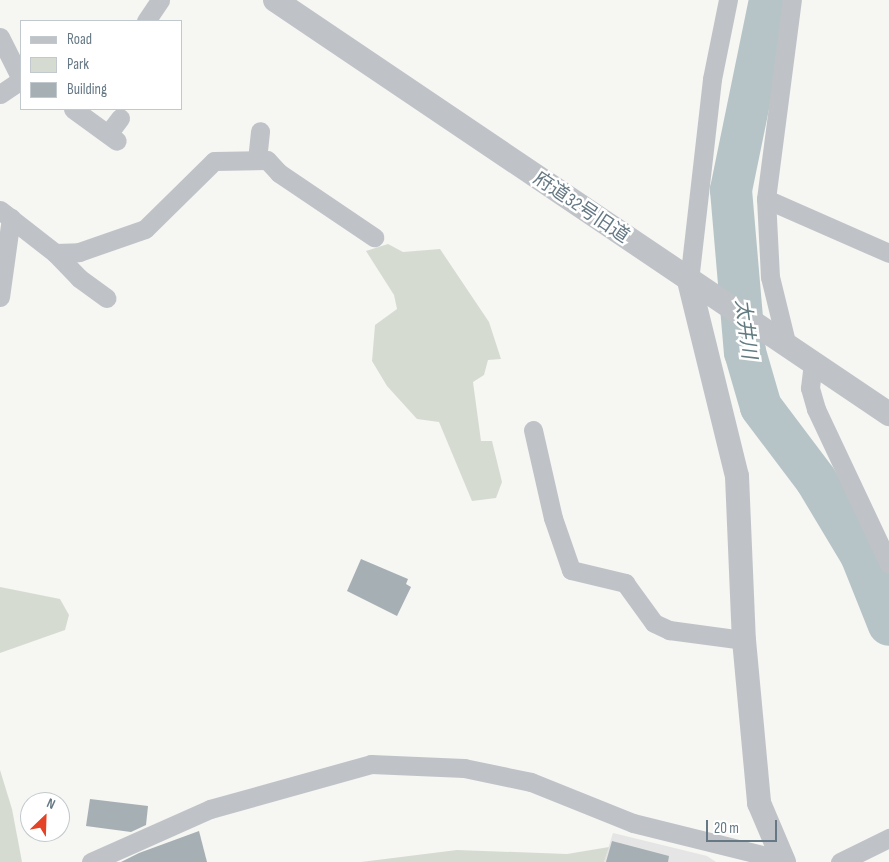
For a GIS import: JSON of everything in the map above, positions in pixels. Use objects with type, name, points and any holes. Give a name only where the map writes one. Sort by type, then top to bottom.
[{"type":"street","points":[[147,20],[160,0]]},
{"type":"street","name":"府道32号旧道","points":[[275,0],[711,296],[889,414]]},
{"type":"street","points":[[728,0],[712,79],[689,281],[737,476],[744,640],[759,803],[780,861]]},
{"type":"street","points":[[780,342],[770,277],[766,199],[792,0]]},
{"type":"street","points":[[0,37],[20,78]]},
{"type":"street","points":[[0,94],[20,81]]},
{"type":"street","points":[[74,110],[112,138],[120,118]]},
{"type":"street","points":[[257,160],[260,131]]},
{"type":"street","points":[[56,253],[78,252],[145,229],[214,161],[268,160],[279,173],[374,237]]},
{"type":"street","points":[[766,199],[889,253]]},
{"type":"street","points":[[6,214],[56,253],[79,278],[107,298]]},
{"type":"street","points":[[0,297],[6,214]]},
{"type":"street","points":[[813,363],[810,388],[816,409],[889,564]]},
{"type":"street","points":[[533,430],[553,518],[571,570],[625,583],[654,623],[669,630],[744,640]]},
{"type":"street","points":[[91,862],[210,809],[335,771],[371,764],[464,768],[531,782],[633,823],[780,861]]},
{"type":"street","points":[[840,862],[889,838]]},
{"type":"shaded area","points":[[613,833],[707,856],[716,862],[604,862]]},
{"type":"green space","points":[[388,244],[403,252],[440,249],[489,322],[501,359],[488,360],[484,375],[473,382],[481,441],[492,441],[502,482],[496,498],[472,501],[439,422],[417,419],[387,386],[372,361],[375,325],[397,309],[394,295],[366,251]]},
{"type":"green space","points":[[0,587],[60,599],[69,615],[65,630],[0,653]]},
{"type":"green space","points":[[0,770],[12,809],[22,862],[0,862]]},
{"type":"green space","points":[[609,847],[604,862],[361,862],[457,850],[567,854]]},
{"type":"building","points":[[361,559],[408,579],[406,584],[411,587],[397,616],[347,591]]},
{"type":"building","points":[[90,799],[148,806],[146,825],[131,832],[86,826]]},
{"type":"building","points":[[199,831],[207,862],[121,862],[139,853]]},
{"type":"building","points":[[612,841],[669,856],[668,862],[606,862]]},
{"type":"waterway","name":"太井川","points":[[770,0],[731,190],[745,352],[761,407],[816,480],[861,555],[889,625]]}]
